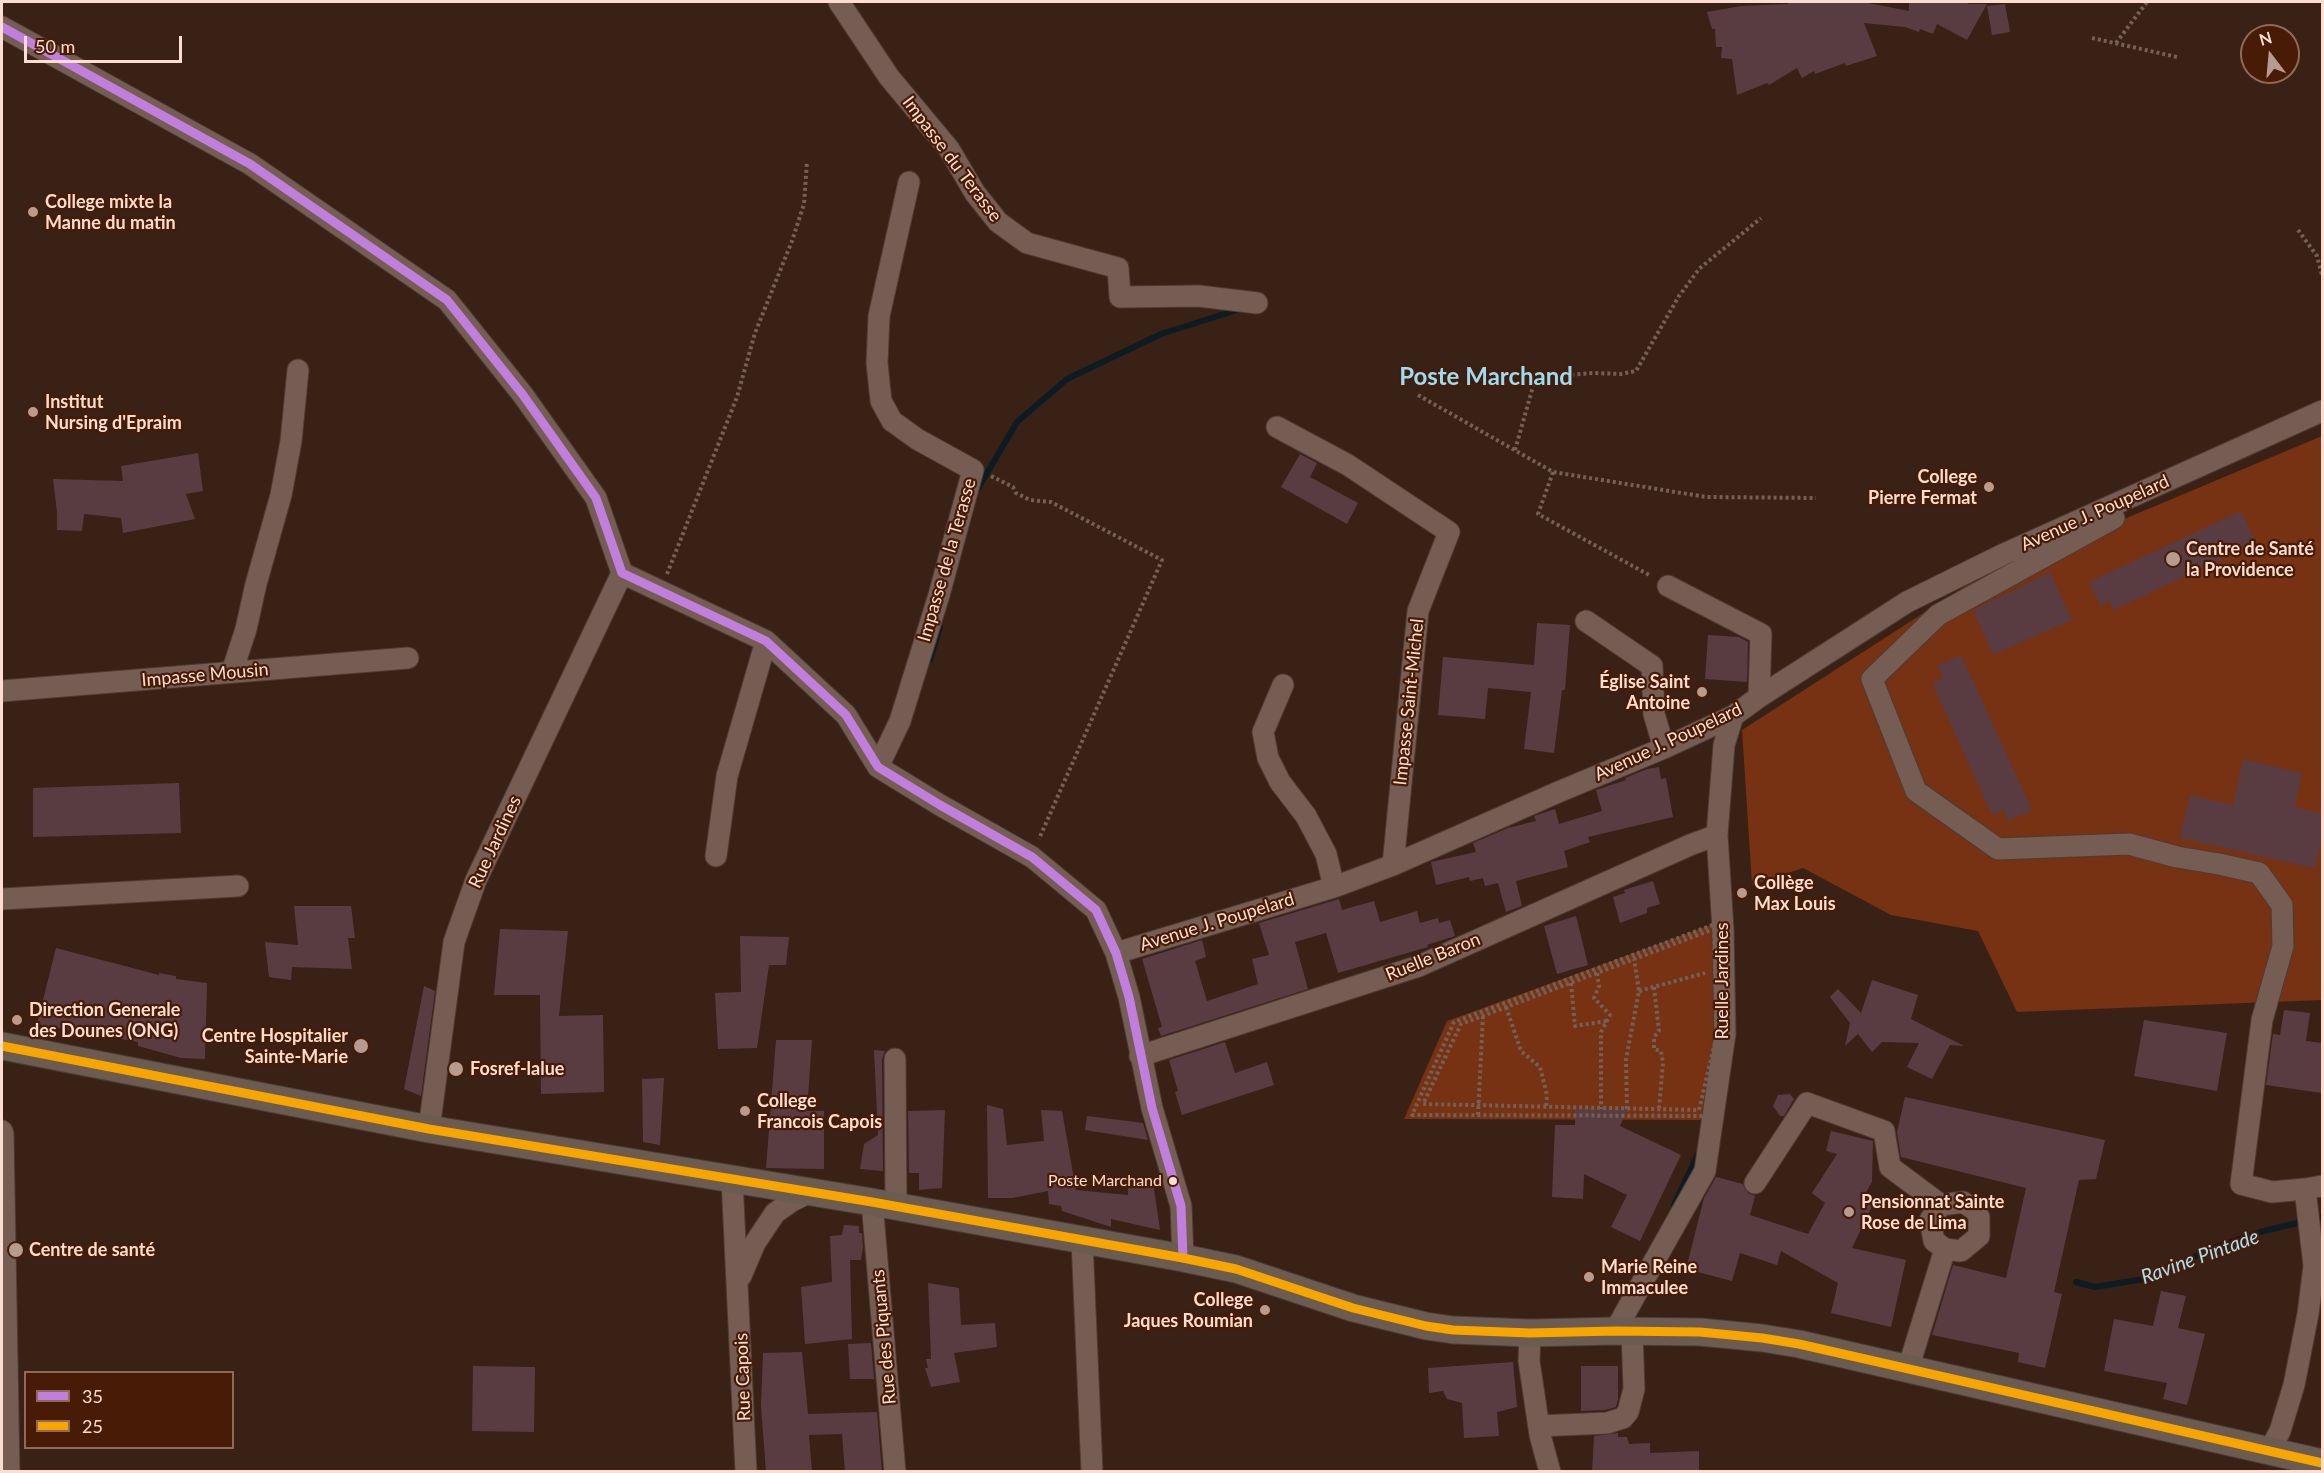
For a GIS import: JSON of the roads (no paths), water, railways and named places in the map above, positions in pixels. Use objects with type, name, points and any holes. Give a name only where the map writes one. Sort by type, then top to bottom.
[{"type":"main road","points":[[2,1046],[429,1129],[884,1204],[1183,1258],[1236,1269],[1361,1310],[1416,1324],[1453,1330],[1530,1333],[1682,1332],[1762,1338],[1799,1344],[2322,1463]]},
{"type":"street","name":"Impasse du Terasse","points":[[838,2],[889,77],[950,149],[975,193],[998,222],[1028,243],[1118,267],[1120,297],[1199,296],[1257,303]]},
{"type":"street","points":[[2,27],[250,164],[447,300],[523,395],[596,498],[622,573],[766,641],[846,715],[878,767],[940,805],[1032,856],[1096,910],[1116,952],[1129,997],[1152,1108],[1181,1206],[1183,1258]]},
{"type":"street","name":"Impasse de la Terasse","points":[[878,767],[900,721],[939,595],[973,470],[917,439],[892,421],[881,401],[877,363],[879,316],[909,182]]},
{"type":"street","points":[[231,672],[246,629],[281,495],[291,441],[298,370]]},
{"type":"street","name":"Avenue J. Poupelard","points":[[1116,952],[1334,886],[1393,865],[1545,797],[1664,748],[1733,716],[1907,602],[2004,554],[2322,411]]},
{"type":"street","name":"Impasse Saint-Michel","points":[[1277,427],[1348,465],[1449,532],[1419,611],[1393,865]]},
{"type":"street","points":[[2234,451],[1938,615],[1872,679],[1916,791],[1998,849],[2129,844],[2177,857],[2259,873],[2282,905],[2283,946],[2262,1020],[2241,1184],[2272,1191],[2311,1192],[2311,1244],[2314,1266],[2308,1314],[2294,1385],[2280,1431],[2270,1450]]},
{"type":"street","name":"Rue Jardines","points":[[429,1129],[454,942],[476,880],[622,573]]},
{"type":"street","points":[[1668,586],[1761,634],[1759,697]]},
{"type":"street","points":[[1586,621],[1653,666],[1654,714],[1664,748]]},
{"type":"street","points":[[716,856],[727,776],[766,641]]},
{"type":"street","name":"Impasse Mousin","points":[[2,691],[408,658]]},
{"type":"street","points":[[1283,686],[1263,732],[1268,758],[1280,782],[1306,816],[1326,854],[1334,886]]},
{"type":"street","name":"Ruelle Jardines","points":[[1624,1331],[1705,1171],[1725,1034],[1723,929],[1717,835],[1724,745],[1733,716]]},
{"type":"street","name":"Ruelle Baron","points":[[1140,1056],[1419,966],[1680,849],[1717,835]]},
{"type":"street","points":[[2,899],[238,886]]},
{"type":"street","name":"Rue des Piquants","points":[[895,1059],[884,1204],[896,1472]]},
{"type":"street","points":[[1755,1183],[1807,1103],[1884,1131],[1890,1167],[1941,1205],[1963,1202],[1975,1210],[1979,1217],[1979,1236],[1961,1251],[1945,1249],[1934,1241],[1930,1220],[1941,1205]]},
{"type":"street","points":[[2,1131],[9,1472]]},
{"type":"street","name":"Rue Capois","points":[[732,1179],[739,1283],[746,1472]]},
{"type":"street","name":"Rue Capois","points":[[739,1283],[755,1243],[765,1226],[784,1206],[810,1192]]},
{"type":"street","points":[[1082,1240],[1092,1472]]},
{"type":"street","points":[[1908,1370],[1945,1249]]},
{"type":"street","points":[[1539,1426],[1607,1423],[1623,1418],[1628,1413],[1634,1389],[1624,1331]]},
{"type":"street","points":[[1530,1333],[1529,1361],[1539,1426],[1550,1472]]},
{"type":"waterway","points":[[977,490],[1017,422],[1067,379],[1161,334],[1240,309]]},
{"type":"waterway","points":[[930,660],[940,627]]},
{"type":"waterway","points":[[1674,1205],[1698,1154]]},
{"type":"waterway","name":"Ravine Pintade","points":[[2076,1282],[2095,1287],[2150,1278],[2213,1248],[2260,1232],[2322,1217]]},
{"type":"place","name":"College mixte la Manne du matin","points":[[33,212]]},
{"type":"place","name":"Institut Nursing d'Epraim","points":[[33,412]]},
{"type":"place","name":"College Pierre Fermat","points":[[1989,487]]},
{"type":"place","name":"Centre de Santé la Providence","points":[[2173,559]]},
{"type":"place","name":"Église Saint Antoine","points":[[1702,692]]},
{"type":"place","name":"Collège Max Louis","points":[[1742,893]]},
{"type":"place","name":"Direction Generale des Dounes (ONG)","points":[[17,1020]]},
{"type":"place","name":"Centre Hospitalier Sainte-Marie","points":[[361,1046]]},
{"type":"place","name":"Fosref-lalue","points":[[456,1069]]},
{"type":"place","name":"College Francois Capois","points":[[745,1111]]},
{"type":"place","name":"Poste Marchand","points":[[1173,1181]]},
{"type":"place","name":"Pensionnat Sainte Rose de Lima","points":[[1849,1212]]},
{"type":"place","name":"Centre de santé","points":[[16,1250]]},
{"type":"place","name":"Marie Reine Immaculee","points":[[1589,1277]]},
{"type":"place","name":"College Jaques Roumian","points":[[1265,1310]]},
{"type":"district","name":"Poste Marchand","points":[[1486,377]]}]
